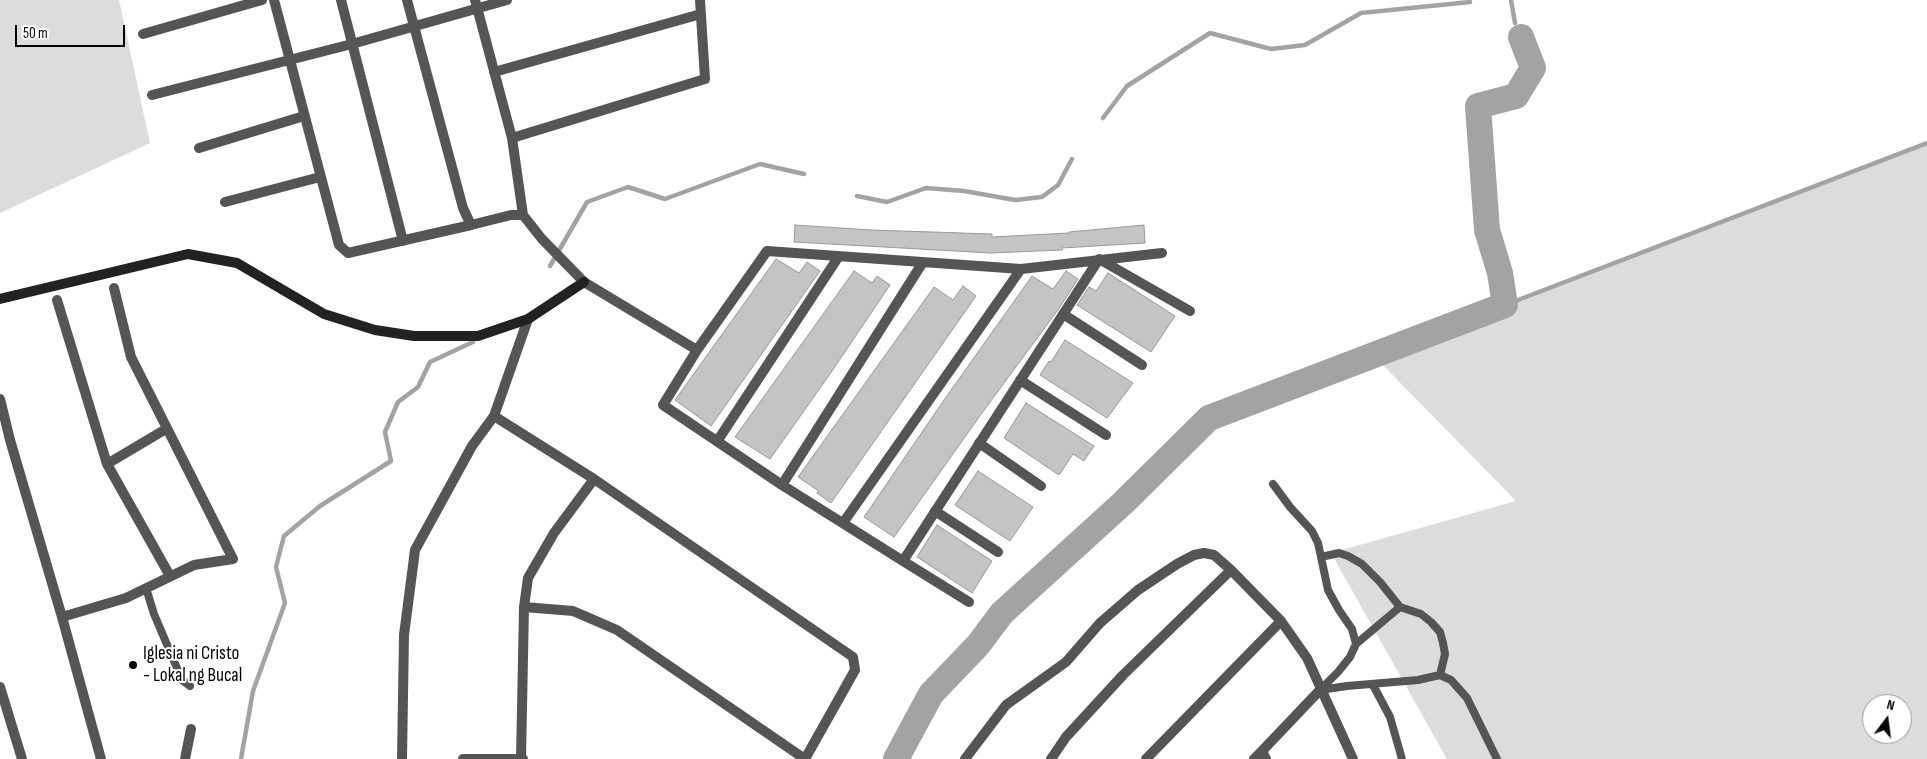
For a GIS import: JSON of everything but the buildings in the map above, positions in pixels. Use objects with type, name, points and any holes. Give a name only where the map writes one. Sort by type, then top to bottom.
[{"type":"main road","points":[[0,299],[188,254],[237,263],[324,314],[375,330],[414,336],[478,336],[528,319],[584,282]]},
{"type":"street","points":[[143,34],[262,0]]},
{"type":"street","points":[[274,0],[339,245],[348,253],[511,215],[523,215]]},
{"type":"street","points":[[341,0],[403,241]]},
{"type":"street","points":[[408,0],[463,208],[471,225]]},
{"type":"street","points":[[152,95],[352,44],[414,26],[476,4],[507,0]]},
{"type":"street","points":[[512,138],[705,79],[700,0]]},
{"type":"street","points":[[476,4],[512,138],[523,215],[584,282],[697,350]]},
{"type":"street","points":[[494,72],[701,14]]},
{"type":"street","points":[[199,148],[304,116]]},
{"type":"street","points":[[226,202],[320,176]]},
{"type":"street","points":[[969,602],[782,485],[718,440],[663,405],[697,350],[767,251],[1021,268],[1162,253]]},
{"type":"street","points":[[718,440],[839,256]]},
{"type":"street","points":[[1099,259],[1190,311]]},
{"type":"street","points":[[903,561],[1099,259]]},
{"type":"street","points":[[782,485],[923,262]]},
{"type":"street","points":[[843,523],[1021,268]]},
{"type":"street","points":[[62,617],[126,598],[194,566],[233,559],[166,430],[132,356],[114,288]]},
{"type":"street","points":[[57,300],[107,464],[170,576]]},
{"type":"street","points":[[1063,314],[1142,365]]},
{"type":"street","points":[[402,759],[404,635],[416,550],[472,446],[494,416],[528,319]]},
{"type":"street","points":[[1020,380],[1106,435]]},
{"type":"street","points":[[0,399],[27,502],[62,617],[101,759]]},
{"type":"street","points":[[494,416],[594,478],[853,657],[854,670],[805,759],[617,630],[573,611],[524,607]]},
{"type":"street","points":[[107,464],[166,430]]},
{"type":"street","points":[[979,443],[1041,486]]},
{"type":"street","points":[[463,759],[522,759],[524,607],[528,578],[554,533],[594,478]]},
{"type":"street","points":[[935,511],[998,552]]},
{"type":"street","points":[[965,759],[1006,704],[1066,662],[1100,623],[1138,590],[1177,564],[1194,555],[1204,553],[1214,555],[1231,570],[1281,621],[1307,658],[1353,759]]},
{"type":"street","points":[[1051,759],[1066,737],[1123,675],[1231,570]]},
{"type":"street","points":[[1146,759],[1281,621]]},
{"type":"street","points":[[0,687],[22,759]]},
{"type":"street","points":[[1254,759],[1264,755],[1320,690]]},
{"type":"street","points":[[185,759],[191,729]]},
{"type":"lane","points":[[1273,484],[1290,507],[1312,531],[1318,543],[1328,590],[1338,610],[1352,629],[1356,644]]},
{"type":"lane","points":[[1321,557],[1339,553],[1362,564],[1380,582],[1400,607],[1421,614],[1440,632],[1445,654],[1440,675]]},
{"type":"lane","points":[[146,588],[154,614],[182,680],[190,686]]},
{"type":"lane","points":[[1320,690],[1350,657],[1356,644],[1400,607]]},
{"type":"lane","points":[[1320,690],[1418,680],[1440,675],[1451,680],[1467,698],[1497,759]]},
{"type":"lane","points":[[1373,685],[1390,717],[1402,759]]},
{"type":"shaded area","points":[[0,0],[119,0],[150,143],[0,213]]},
{"type":"shaded area","points":[[1927,143],[1927,759],[1447,759],[1331,553],[1516,501],[1373,355]]},
{"type":"waterway","points":[[1511,0],[1515,23]]},
{"type":"waterway","points":[[1103,118],[1127,86],[1210,33],[1271,49],[1305,45],[1361,13],[1470,2]]},
{"type":"waterway","points":[[896,759],[931,694],[978,645],[1002,613],[1123,503],[1209,418],[1505,305],[1500,273],[1487,230],[1478,106],[1516,96],[1533,68],[1521,37]]},
{"type":"waterway","points":[[1505,305],[1927,143]]},
{"type":"waterway","points":[[857,196],[887,202],[926,188],[964,191],[1015,200],[1042,197],[1058,185],[1072,159]]},
{"type":"waterway","points":[[550,266],[587,202],[628,187],[665,199],[760,164],[804,174]]},
{"type":"waterway","points":[[241,759],[253,691],[285,603],[276,567],[284,536],[320,506],[391,461],[385,432],[398,402],[418,387],[430,362],[473,342]]},
{"type":"place","name":"Iglesia ni Cristo - Lokal ng Bucal","points":[[133,665]]}]
